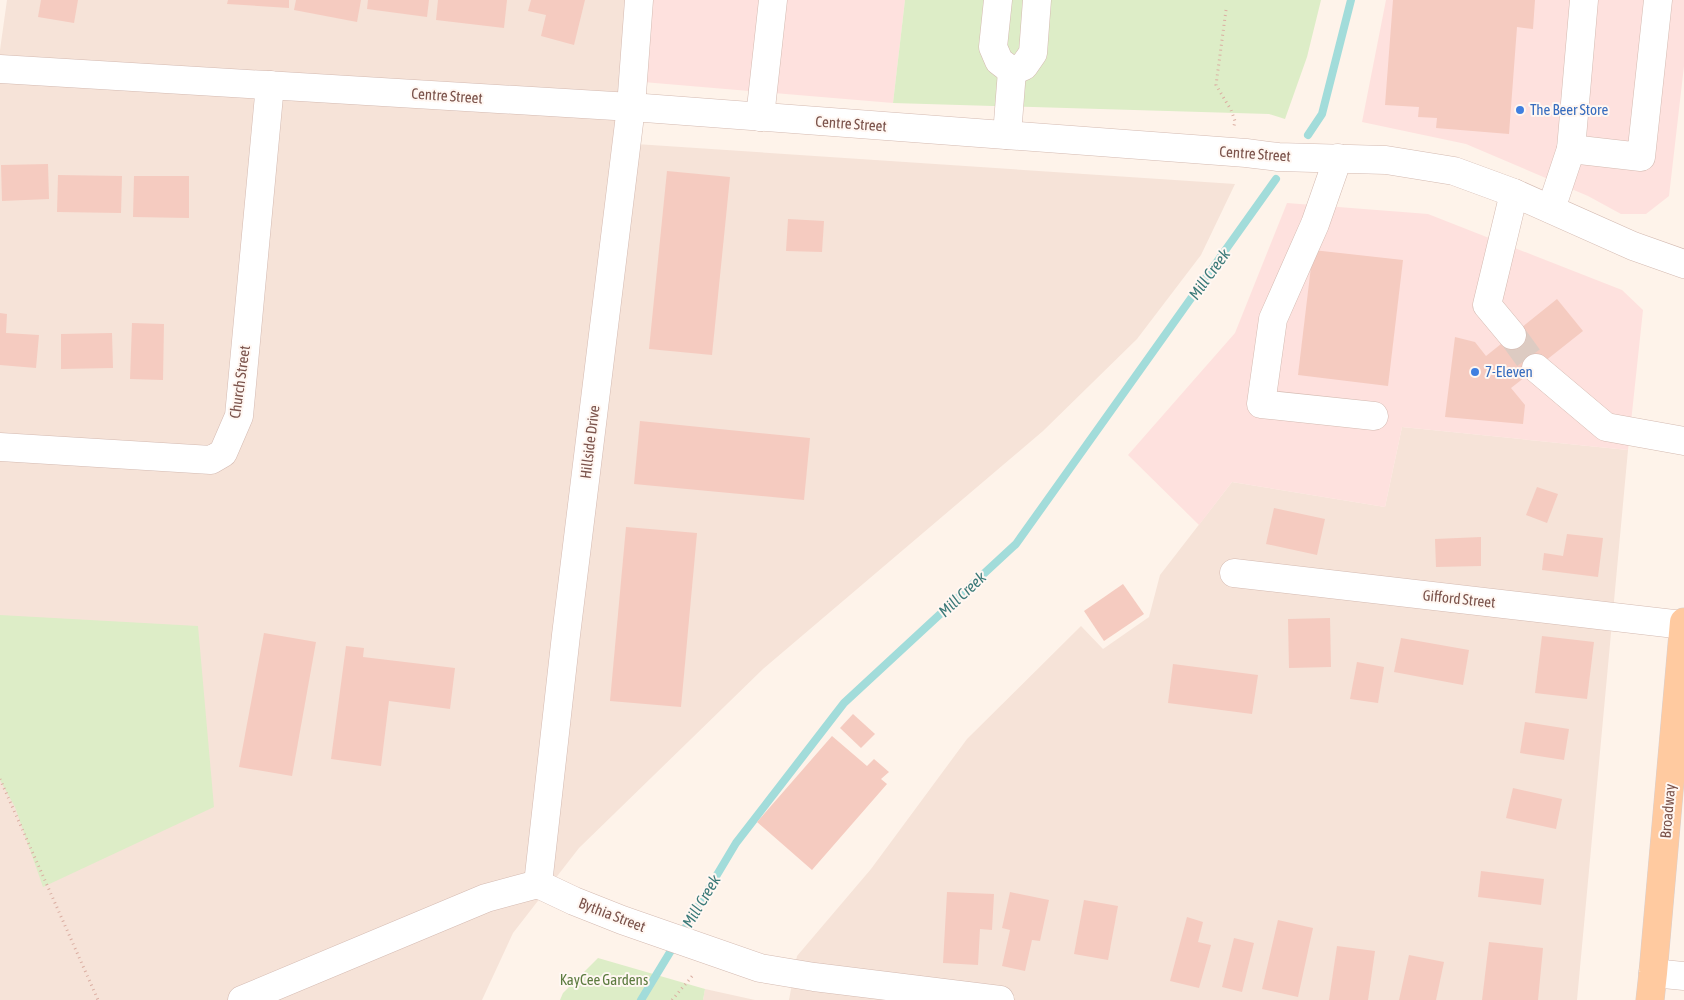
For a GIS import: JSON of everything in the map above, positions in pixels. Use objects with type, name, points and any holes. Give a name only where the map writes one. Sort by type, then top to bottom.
[{"type":"main road","name":"Broadway","points":[[1650,1000],[1654,973],[1684,623]]},
{"type":"street","name":"Hillside Drive","points":[[538,884],[566,635],[631,107],[639,0]]},
{"type":"street","points":[[760,117],[773,0]]},
{"type":"street","points":[[998,0],[992,47],[999,61],[1012,70]]},
{"type":"street","points":[[1012,70],[1024,66],[1032,53],[1037,0]]},
{"type":"street","points":[[1552,209],[1571,149],[1584,0]]},
{"type":"street","points":[[1571,149],[1641,157],[1658,0]]},
{"type":"street","name":"Centre Street","points":[[0,69],[631,107],[1278,157],[1386,160],[1454,171],[1514,193],[1633,246],[1684,264]]},
{"type":"street","points":[[1007,135],[1012,70]]},
{"type":"street","name":"Church Street","points":[[0,447],[211,460],[223,452],[239,416],[270,85]]},
{"type":"street","points":[[1338,158],[1315,224],[1273,319],[1261,404],[1374,416]]},
{"type":"street","points":[[1512,335],[1487,305],[1514,193]]},
{"type":"street","points":[[1536,368],[1606,427],[1684,441]]},
{"type":"street","name":"Gifford Street","points":[[1234,573],[1684,623]]},
{"type":"street","points":[[242,1000],[486,898],[538,884]]},
{"type":"street","name":"Bythia Street","points":[[538,884],[622,920],[760,968],[814,977],[1000,1000]]},
{"type":"street","points":[[1654,973],[1684,976]]},
{"type":"path","points":[[1226,10],[1216,85],[1235,120],[1228,152]]},
{"type":"path","points":[[0,779],[98,1000]]},
{"type":"path","points":[[672,1000],[691,977]]},
{"type":"shaded area","points":[[7,0],[652,0],[636,144],[1235,184],[1201,255],[1137,339],[1043,431],[763,669],[579,848],[513,933],[482,1000],[0,1000],[0,50]]},
{"type":"shaded area","points":[[652,0],[905,0],[893,103],[643,82]]},
{"type":"shaded area","points":[[1386,0],[1684,0],[1684,66],[1669,196],[1646,214],[1621,214],[1588,196],[1466,144],[1362,122]]},
{"type":"shaded area","points":[[1287,203],[1428,214],[1622,290],[1643,310],[1628,450],[1402,427],[1385,507],[1232,482],[1199,525],[1128,455],[1235,333]]},
{"type":"shaded area","points":[[1402,427],[1628,450],[1577,1000],[789,1000],[797,956],[871,869],[967,739],[1081,626],[1103,649],[1149,617],[1160,575],[1232,482],[1385,507]]},
{"type":"shaded area","points":[[705,989],[755,1000],[703,1000]]},
{"type":"green space","points":[[905,0],[1321,0],[1307,57],[1285,119],[1269,114],[893,103]]},
{"type":"green space","points":[[0,615],[198,626],[214,807],[43,887],[15,807],[0,780]]},
{"type":"green space","name":"KayCee Gardens","points":[[598,958],[705,989],[703,1000],[560,1000],[563,993]]},
{"type":"building","points":[[41,0],[78,0],[74,23],[38,17]]},
{"type":"building","points":[[228,0],[289,0],[289,8],[227,4]]},
{"type":"building","points":[[296,0],[361,0],[357,22],[294,10]]},
{"type":"building","points":[[368,0],[429,0],[427,17],[367,9]]},
{"type":"building","points":[[438,0],[507,0],[504,28],[436,20]]},
{"type":"building","points":[[531,0],[585,0],[574,45],[541,36],[546,15],[528,11]]},
{"type":"building","points":[[1393,0],[1535,0],[1533,29],[1517,27],[1509,134],[1436,128],[1437,118],[1418,117],[1419,107],[1385,105]]},
{"type":"building","points":[[48,164],[49,199],[2,201],[1,165]]},
{"type":"building","points":[[667,171],[730,177],[712,355],[649,349]]},
{"type":"building","points":[[58,175],[122,176],[121,213],[57,212]]},
{"type":"building","points":[[134,176],[189,176],[189,218],[133,217]]},
{"type":"building","points":[[788,219],[824,221],[822,252],[786,251]]},
{"type":"building","points":[[1313,250],[1403,260],[1388,386],[1298,375]]},
{"type":"building","points":[[1557,299],[1583,331],[1511,388],[1525,405],[1523,424],[1445,417],[1455,337],[1475,342],[1486,356]]},
{"type":"building","points":[[0,313],[7,314],[6,333],[39,335],[36,368],[0,365]]},
{"type":"building","points":[[132,323],[164,324],[163,380],[130,379]]},
{"type":"building","points":[[112,333],[113,368],[61,369],[61,334]]},
{"type":"building","points":[[640,421],[810,438],[804,500],[634,484]]},
{"type":"building","points":[[1537,487],[1558,494],[1547,523],[1526,515]]},
{"type":"building","points":[[1274,508],[1325,519],[1317,555],[1266,544]]},
{"type":"building","points":[[626,527],[697,533],[681,707],[610,701]]},
{"type":"building","points":[[1567,534],[1603,538],[1598,577],[1542,570],[1544,553],[1563,556]]},
{"type":"building","points":[[1481,537],[1481,566],[1436,567],[1435,539]]},
{"type":"building","points":[[1123,584],[1144,614],[1104,641],[1084,611]]},
{"type":"building","points":[[1330,618],[1331,667],[1289,668],[1288,619]]},
{"type":"building","points":[[264,633],[316,642],[292,776],[239,767]]},
{"type":"building","points":[[1542,636],[1594,642],[1587,699],[1535,693]]},
{"type":"building","points":[[1401,638],[1469,650],[1463,685],[1394,672]]},
{"type":"building","points":[[346,646],[364,648],[363,657],[455,668],[450,709],[389,701],[381,766],[331,759]]},
{"type":"building","points":[[1357,662],[1384,667],[1378,703],[1350,699]]},
{"type":"building","points":[[1173,664],[1258,675],[1252,714],[1168,703]]},
{"type":"building","points":[[853,714],[875,734],[861,748],[840,728]]},
{"type":"building","points":[[1525,722],[1569,729],[1564,760],[1520,753]]},
{"type":"building","points":[[832,736],[867,766],[874,759],[889,772],[881,779],[887,784],[812,870],[757,822]]},
{"type":"building","points":[[1513,788],[1562,799],[1556,829],[1506,818]]},
{"type":"building","points":[[1481,871],[1544,879],[1541,905],[1478,897]]},
{"type":"building","points":[[947,892],[994,894],[992,930],[980,929],[978,965],[943,963]]},
{"type":"building","points":[[1010,892],[1049,900],[1040,941],[1032,940],[1025,971],[1002,966],[1010,930],[1002,928]]},
{"type":"building","points":[[1084,900],[1118,906],[1108,960],[1074,954]]},
{"type":"building","points":[[1187,917],[1203,922],[1198,942],[1211,945],[1199,988],[1170,981]]},
{"type":"building","points":[[1278,920],[1313,928],[1298,997],[1262,989]]},
{"type":"building","points":[[1234,938],[1254,943],[1242,992],[1222,987]]},
{"type":"building","points":[[1489,942],[1543,948],[1538,1000],[1482,1000]]},
{"type":"building","points":[[1337,946],[1375,951],[1368,1000],[1329,1000]]},
{"type":"building","points":[[1409,955],[1444,962],[1436,1000],[1399,1000]]},
{"type":"waterway","name":"Mill Creek","points":[[1308,135],[1322,114],[1351,0]]},
{"type":"waterway","name":"Mill Creek","points":[[681,935],[736,843],[844,703],[1016,544],[1276,179]]},
{"type":"waterway","name":"Mill Creek","points":[[641,1000],[675,944]]},
{"type":"tunnel","points":[[1512,335],[1536,368]]},
{"type":"place","name":"The Beer Store","points":[[1520,110]]},
{"type":"place","name":"7-Eleven","points":[[1475,372]]}]
